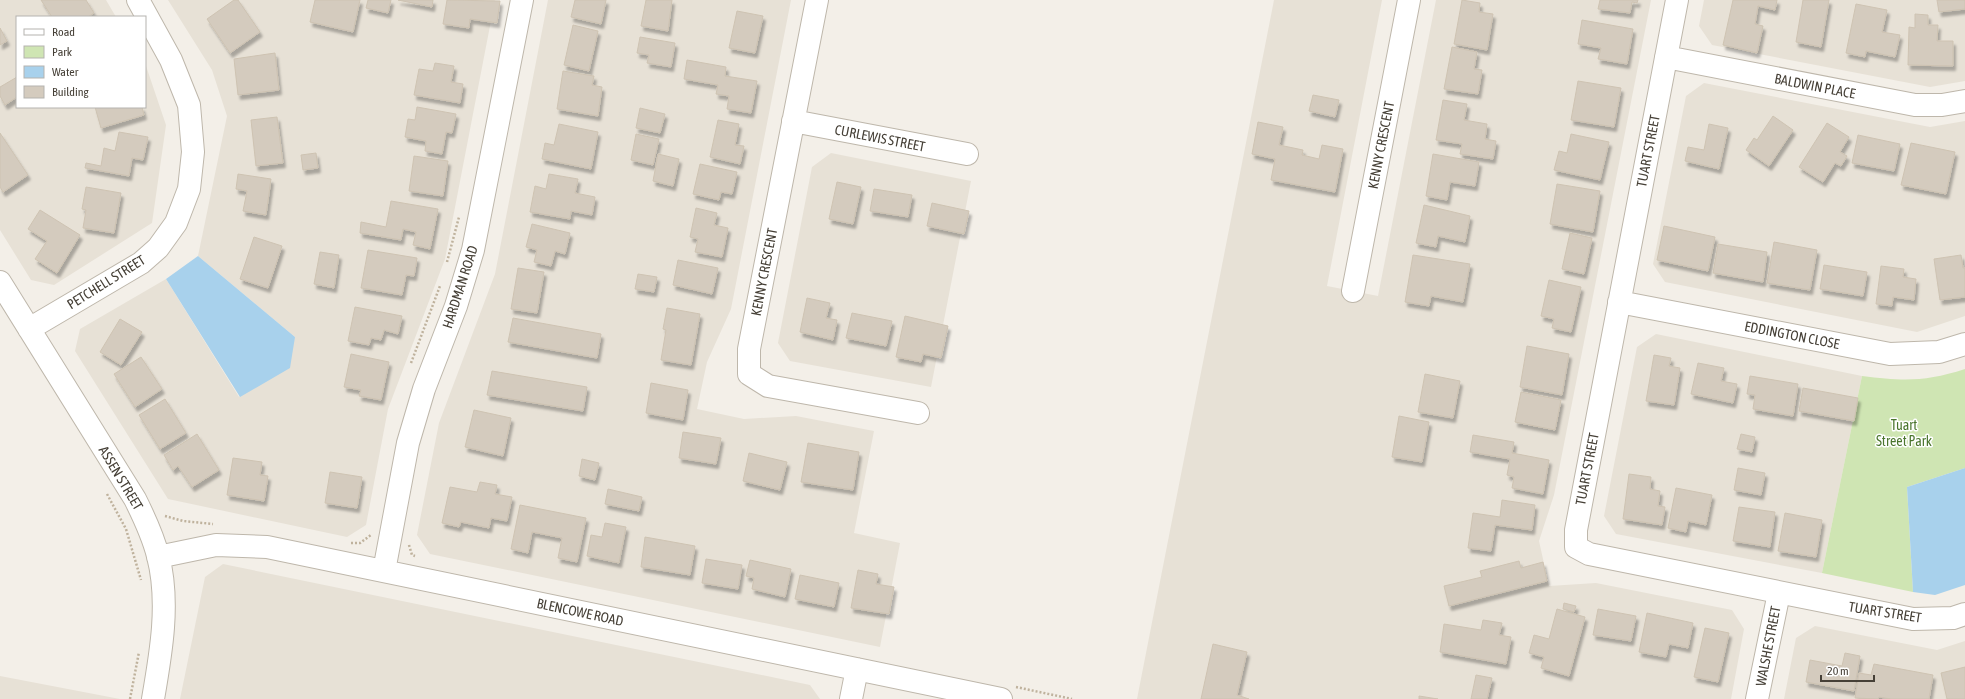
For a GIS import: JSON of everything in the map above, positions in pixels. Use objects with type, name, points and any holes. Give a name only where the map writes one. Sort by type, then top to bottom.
[{"type":"street","name":"PETCHELL STREET","points":[[29,330],[141,263],[158,248],[176,223],[189,189],[193,152],[189,105],[171,60],[138,0]]},
{"type":"street","name":"HARDMAN ROAD","points":[[384,571],[408,443],[424,389],[456,306],[473,250],[522,0]]},
{"type":"street","name":"KENNY CRESCENT","points":[[817,0],[750,349],[749,374],[768,386],[918,413]]},
{"type":"street","name":"KENNY CRESCENT","points":[[1353,291],[1410,0]]},
{"type":"street","name":"TUART STREET","points":[[1677,0],[1576,530],[1576,547],[1589,554],[1913,619],[1953,618],[1965,614]]},
{"type":"street","name":"BALDWIN PLACE","points":[[1666,57],[1915,105],[1942,105],[1965,101]]},
{"type":"street","name":"CURLEWIS STREET","points":[[793,121],[967,154]]},
{"type":"street","name":"ASSEN STREET","points":[[0,282],[135,499],[145,520],[158,557],[163,596],[162,645],[153,699]]},
{"type":"street","name":"EDDINGTON CLOSE","points":[[1619,302],[1890,354],[1939,352],[1965,344]]},
{"type":"street","name":"BLENCOWE ROAD","points":[[158,557],[216,545],[267,547],[1001,699]]},
{"type":"street","name":"WALSHE STREET","points":[[1757,699],[1779,593]]},
{"type":"street","points":[[851,699],[857,669]]},
{"type":"path","points":[[446,264],[457,220],[462,212]]},
{"type":"path","points":[[409,368],[440,285]]},
{"type":"path","points":[[126,529],[142,583]]},
{"type":"path","points":[[130,699],[140,648]]},
{"type":"shaded area","points":[[0,0],[106,0],[115,16],[16,16],[16,108],[146,108],[146,66],[166,125],[152,223],[54,285],[31,280],[0,230]]},
{"type":"shaded area","points":[[168,0],[495,0],[445,259],[388,409],[366,525],[347,537],[168,499],[75,351],[80,329],[166,279],[239,397],[295,337],[198,256],[227,116],[212,70]]},
{"type":"shaded area","points":[[548,0],[791,0],[731,309],[707,362],[697,409],[744,419],[796,416],[874,431],[854,533],[900,543],[880,647],[430,554],[417,535],[439,423],[495,274]]},
{"type":"shaded area","points":[[1274,0],[1382,0],[1327,286],[1378,296],[1436,0],[1651,0],[1554,495],[1539,541],[1549,586],[1596,583],[1732,610],[1744,629],[1731,699],[1137,699]]},
{"type":"shaded area","points":[[1704,0],[1965,0],[1965,81],[1930,87],[1712,45],[1699,26]]},
{"type":"shaded area","points":[[1704,83],[1930,127],[1965,121],[1965,316],[1917,332],[1665,282],[1653,264],[1686,96]]},
{"type":"shaded area","points":[[831,153],[971,181],[931,387],[790,361],[778,343],[812,167]]},
{"type":"shaded area","points":[[1656,334],[1862,376],[1822,573],[1616,534],[1604,516],[1637,347]]},
{"type":"shaded area","points":[[223,564],[810,685],[820,699],[180,699],[205,577]]},
{"type":"shaded area","points":[[1815,626],[1937,650],[1965,641],[1965,699],[1784,699],[1796,638]]},
{"type":"shaded area","points":[[0,676],[120,699],[0,699]]},
{"type":"green space","name":"Tuart Street Park","points":[[1965,369],[1965,468],[1907,487],[1913,592],[1822,573],[1862,376],[1890,379],[1914,379],[1938,376]]},
{"type":"water","points":[[198,256],[295,337],[290,368],[240,397],[166,279]]},
{"type":"water","points":[[1965,468],[1965,585],[1935,595],[1913,592],[1907,487]]},
{"type":"building","points":[[41,0],[86,0],[94,13],[90,16],[51,16]]},
{"type":"building","points":[[234,0],[238,0],[260,32],[230,53],[207,19]]},
{"type":"building","points":[[315,0],[360,0],[353,32],[310,22]]},
{"type":"building","points":[[368,0],[391,0],[388,13],[366,8]]},
{"type":"building","points":[[398,0],[433,0],[432,7]]},
{"type":"building","points":[[447,0],[500,1],[497,23],[470,19],[469,28],[443,24]]},
{"type":"building","points":[[575,0],[606,0],[601,24],[571,17]]},
{"type":"building","points":[[646,0],[672,0],[668,31],[641,26]]},
{"type":"building","points":[[1462,0],[1480,3],[1479,12],[1493,14],[1487,50],[1454,44]]},
{"type":"building","points":[[1600,0],[1638,0],[1637,3],[1632,2],[1630,13],[1598,9]]},
{"type":"building","points":[[1733,0],[1777,0],[1775,10],[1758,6],[1755,24],[1763,26],[1757,53],[1723,45]]},
{"type":"building","points":[[1803,0],[1829,0],[1821,47],[1796,42]]},
{"type":"building","points":[[1937,0],[1965,0],[1965,9],[1939,12]]},
{"type":"building","points":[[1856,4],[1887,10],[1882,32],[1900,35],[1895,57],[1866,51],[1865,57],[1846,53]]},
{"type":"building","points":[[737,11],[763,16],[755,53],[729,48]]},
{"type":"building","points":[[1915,14],[1928,15],[1928,25],[1938,25],[1937,41],[1953,41],[1953,66],[1908,65],[1909,27],[1915,28]]},
{"type":"building","points":[[1582,20],[1633,29],[1627,64],[1598,59],[1601,48],[1578,44]]},
{"type":"building","points":[[573,25],[598,31],[589,71],[564,65]]},
{"type":"building","points":[[0,28],[7,41],[0,45]]},
{"type":"building","points":[[640,37],[675,43],[671,67],[647,63],[649,55],[637,53]]},
{"type":"building","points":[[1452,47],[1477,52],[1474,69],[1482,70],[1478,94],[1444,89]]},
{"type":"building","points":[[275,53],[279,90],[238,95],[234,59]]},
{"type":"building","points":[[687,60],[726,67],[725,76],[757,81],[751,113],[727,109],[729,96],[716,94],[718,85],[684,79]]},
{"type":"building","points":[[435,63],[454,66],[451,82],[463,84],[460,103],[414,95],[419,69],[433,71]]},
{"type":"building","points":[[563,71],[594,76],[592,85],[602,87],[598,116],[557,109]]},
{"type":"building","points":[[16,78],[16,98],[5,105],[0,96],[0,87]]},
{"type":"building","points":[[1578,81],[1621,88],[1614,127],[1571,120]]},
{"type":"building","points":[[1313,95],[1339,100],[1335,117],[1309,111]]},
{"type":"building","points":[[1443,100],[1467,104],[1464,120],[1487,124],[1485,139],[1496,141],[1493,159],[1460,154],[1462,144],[1436,140]]},
{"type":"building","points":[[417,107],[456,114],[452,133],[446,132],[442,154],[425,151],[426,141],[405,137],[408,119],[415,120]]},
{"type":"building","points":[[95,108],[142,108],[144,115],[101,128]]},
{"type":"building","points":[[640,108],[665,114],[660,133],[636,128]]},
{"type":"building","points":[[1773,116],[1793,130],[1769,166],[1746,150],[1754,138],[1757,140]]},
{"type":"building","points":[[277,117],[283,163],[256,166],[251,120]]},
{"type":"building","points":[[718,120],[739,124],[735,145],[744,146],[740,164],[710,157]]},
{"type":"building","points":[[1258,122],[1283,127],[1279,145],[1303,150],[1302,155],[1319,159],[1322,145],[1343,149],[1335,192],[1271,180],[1275,159],[1252,154]]},
{"type":"building","points":[[1827,123],[1849,137],[1840,152],[1847,156],[1841,166],[1835,163],[1823,182],[1799,167]]},
{"type":"building","points":[[559,124],[598,132],[591,169],[542,159],[545,143],[554,145]]},
{"type":"building","points":[[1709,124],[1728,128],[1719,169],[1685,161],[1688,147],[1704,150]]},
{"type":"building","points":[[119,132],[148,137],[143,160],[132,158],[129,176],[85,168],[86,163],[101,166],[104,148],[115,151]]},
{"type":"building","points":[[0,133],[28,175],[3,192],[0,187]]},
{"type":"building","points":[[636,134],[659,139],[653,165],[631,160]]},
{"type":"building","points":[[1571,134],[1609,142],[1600,180],[1554,170],[1559,151],[1567,153]]},
{"type":"building","points":[[1858,135],[1900,144],[1894,171],[1852,163]]},
{"type":"building","points":[[1911,143],[1955,152],[1946,194],[1901,185]]},
{"type":"building","points":[[316,153],[318,168],[303,170],[301,155]]},
{"type":"building","points":[[658,154],[679,159],[673,186],[653,181]]},
{"type":"building","points":[[1433,154],[1479,162],[1475,186],[1450,182],[1447,200],[1426,196]]},
{"type":"building","points":[[414,156],[448,161],[443,196],[409,191]]},
{"type":"building","points":[[700,164],[737,172],[732,194],[721,192],[719,200],[693,194]]},
{"type":"building","points":[[238,174],[271,179],[266,215],[243,211],[247,191],[236,189]]},
{"type":"building","points":[[549,174],[578,179],[575,193],[595,197],[592,215],[571,211],[570,219],[530,212],[535,186],[546,189]]},
{"type":"building","points":[[837,182],[861,187],[853,224],[829,219]]},
{"type":"building","points":[[1557,184],[1600,191],[1593,232],[1550,224]]},
{"type":"building","points":[[86,187],[121,193],[114,233],[83,228],[86,210],[82,209]]},
{"type":"building","points":[[874,189],[912,195],[908,217],[870,211]]},
{"type":"building","points":[[391,201],[438,209],[430,249],[413,245],[416,232],[403,229],[401,240],[360,233],[361,222],[386,227]]},
{"type":"building","points":[[932,203],[969,211],[964,234],[927,226]]},
{"type":"building","points":[[1424,205],[1470,216],[1465,242],[1438,236],[1436,247],[1416,243]]},
{"type":"building","points":[[696,208],[717,213],[714,225],[728,228],[722,257],[695,252],[698,239],[690,237]]},
{"type":"building","points":[[40,210],[80,235],[57,273],[35,259],[47,241],[28,229]]},
{"type":"building","points":[[532,224],[570,233],[565,254],[555,251],[551,266],[534,262],[537,250],[526,247]]},
{"type":"building","points":[[1664,226],[1715,237],[1708,271],[1657,260]]},
{"type":"building","points":[[1570,233],[1592,238],[1584,274],[1562,269]]},
{"type":"building","points":[[254,237],[282,246],[268,288],[240,279]]},
{"type":"building","points":[[1774,242],[1817,250],[1810,290],[1767,283]]},
{"type":"building","points":[[1718,244],[1767,252],[1763,282],[1713,273]]},
{"type":"building","points":[[368,250],[417,258],[414,276],[406,275],[402,295],[361,288]]},
{"type":"building","points":[[320,252],[339,255],[334,288],[314,284]]},
{"type":"building","points":[[1413,255],[1470,264],[1463,302],[1431,296],[1429,306],[1405,302]]},
{"type":"building","points":[[1961,255],[1963,268],[1965,268],[1965,297],[1940,300],[1934,259]]},
{"type":"building","points":[[678,260],[718,268],[712,294],[673,285]]},
{"type":"building","points":[[1824,265],[1867,272],[1863,296],[1820,289]]},
{"type":"building","points":[[1881,266],[1904,269],[1903,277],[1916,279],[1914,300],[1893,297],[1892,306],[1876,304]]},
{"type":"building","points":[[518,268],[544,272],[537,313],[511,309]]},
{"type":"building","points":[[638,274],[657,277],[654,292],[635,289]]},
{"type":"building","points":[[1549,280],[1581,287],[1571,332],[1552,328],[1554,319],[1541,316]]},
{"type":"building","points":[[807,298],[830,303],[826,318],[837,320],[833,340],[800,332]]},
{"type":"building","points":[[355,307],[402,316],[398,334],[384,330],[381,340],[371,338],[369,345],[348,341]]},
{"type":"building","points":[[667,308],[700,314],[691,365],[661,360],[666,330],[663,329]]},
{"type":"building","points":[[852,313],[892,321],[886,346],[846,338]]},
{"type":"building","points":[[905,316],[948,326],[941,358],[923,354],[921,362],[896,357]]},
{"type":"building","points":[[513,318],[601,334],[597,358],[508,342]]},
{"type":"building","points":[[120,319],[142,332],[121,365],[100,352]]},
{"type":"building","points":[[1527,346],[1569,354],[1562,395],[1520,387]]},
{"type":"building","points":[[351,354],[389,362],[381,400],[359,396],[361,390],[344,387]]},
{"type":"building","points":[[1654,355],[1671,358],[1669,366],[1680,368],[1674,405],[1646,401]]},
{"type":"building","points":[[141,357],[162,389],[135,407],[114,374]]},
{"type":"building","points":[[1698,363],[1724,368],[1721,381],[1737,384],[1733,403],[1691,394]]},
{"type":"building","points":[[492,371],[587,387],[583,411],[487,395]]},
{"type":"building","points":[[1425,374],[1460,381],[1453,418],[1418,412]]},
{"type":"building","points":[[1750,376],[1798,384],[1793,416],[1753,409],[1755,395],[1747,394]]},
{"type":"building","points":[[651,383],[688,390],[683,420],[646,413]]},
{"type":"building","points":[[1803,388],[1858,398],[1854,421],[1799,411]]},
{"type":"building","points":[[1521,392],[1561,400],[1555,430],[1515,422]]},
{"type":"building","points":[[165,399],[186,433],[160,449],[139,415]]},
{"type":"building","points":[[474,410],[511,418],[503,456],[465,447]]},
{"type":"building","points":[[1399,416],[1429,422],[1422,462],[1392,457]]},
{"type":"building","points":[[683,432],[721,438],[716,464],[679,458]]},
{"type":"building","points":[[197,434],[219,470],[192,487],[178,466],[173,470],[164,455]]},
{"type":"building","points":[[1741,434],[1755,437],[1752,452],[1737,449]]},
{"type":"building","points":[[1473,435],[1514,442],[1512,453],[1549,460],[1543,494],[1512,488],[1514,477],[1507,475],[1510,459],[1470,452]]},
{"type":"building","points":[[808,443],[859,452],[853,490],[801,482]]},
{"type":"building","points":[[749,453],[787,462],[780,490],[743,481]]},
{"type":"building","points":[[233,458],[262,462],[260,475],[268,476],[264,501],[227,495]]},
{"type":"building","points":[[582,459],[599,463],[595,480],[579,476]]},
{"type":"building","points":[[1738,468],[1765,473],[1761,495],[1734,490]]},
{"type":"building","points":[[330,472],[362,477],[357,508],[325,503]]},
{"type":"building","points":[[1629,474],[1651,477],[1650,489],[1660,491],[1658,506],[1665,507],[1662,525],[1623,519]]},
{"type":"building","points":[[480,482],[497,485],[495,494],[512,497],[507,521],[491,518],[489,528],[461,522],[459,527],[442,523],[450,487],[477,492]]},
{"type":"building","points":[[1676,488],[1712,495],[1706,525],[1688,521],[1686,532],[1668,528]]},
{"type":"building","points":[[608,489],[642,497],[639,511],[605,504]]},
{"type":"building","points":[[1502,500],[1535,505],[1532,530],[1495,525],[1491,551],[1468,548],[1473,513],[1500,517]]},
{"type":"building","points":[[520,505],[586,518],[577,562],[558,558],[562,538],[532,532],[528,553],[511,549]]},
{"type":"building","points":[[1739,507],[1775,512],[1770,547],[1733,541]]},
{"type":"building","points":[[1785,513],[1822,520],[1816,557],[1778,551]]},
{"type":"building","points":[[605,523],[626,527],[619,563],[587,556],[591,535],[602,537]]},
{"type":"building","points":[[645,537],[695,546],[690,575],[641,567]]},
{"type":"building","points":[[706,559],[742,565],[738,589],[702,583]]},
{"type":"building","points":[[750,560],[791,569],[785,597],[752,589],[754,578],[746,576]]},
{"type":"building","points":[[1519,561],[1521,568],[1543,562],[1547,581],[1449,606],[1444,586],[1482,577],[1480,571]]},
{"type":"building","points":[[858,570],[878,574],[876,584],[894,587],[889,614],[851,608]]},
{"type":"building","points":[[800,575],[839,583],[834,607],[795,599]]},
{"type":"building","points":[[1564,603],[1576,606],[1574,612],[1563,609]]},
{"type":"building","points":[[1557,609],[1585,617],[1569,676],[1541,668],[1544,657],[1529,653],[1534,635],[1549,639]]},
{"type":"building","points":[[1598,609],[1636,616],[1631,641],[1593,635]]},
{"type":"building","points":[[1647,613],[1693,623],[1688,648],[1669,644],[1666,657],[1639,652]]},
{"type":"building","points":[[1483,620],[1502,623],[1499,635],[1511,637],[1506,664],[1440,652],[1444,624],[1481,630]]},
{"type":"building","points":[[1705,628],[1729,633],[1718,682],[1694,677]]},
{"type":"building","points":[[1213,644],[1247,652],[1237,695],[1249,699],[1201,699]]},
{"type":"building","points":[[1845,653],[1860,656],[1854,691],[1806,682],[1810,660],[1842,666]]},
{"type":"building","points":[[1874,664],[1933,675],[1929,699],[1891,699],[1879,697],[1878,699],[1855,698],[1859,673],[1871,675]]},
{"type":"building","points":[[1965,667],[1965,699],[1947,699],[1941,673]]},
{"type":"building","points":[[1476,675],[1492,678],[1487,699],[1471,699]]},
{"type":"building","points":[[1419,696],[1438,699],[1419,699]]}]
